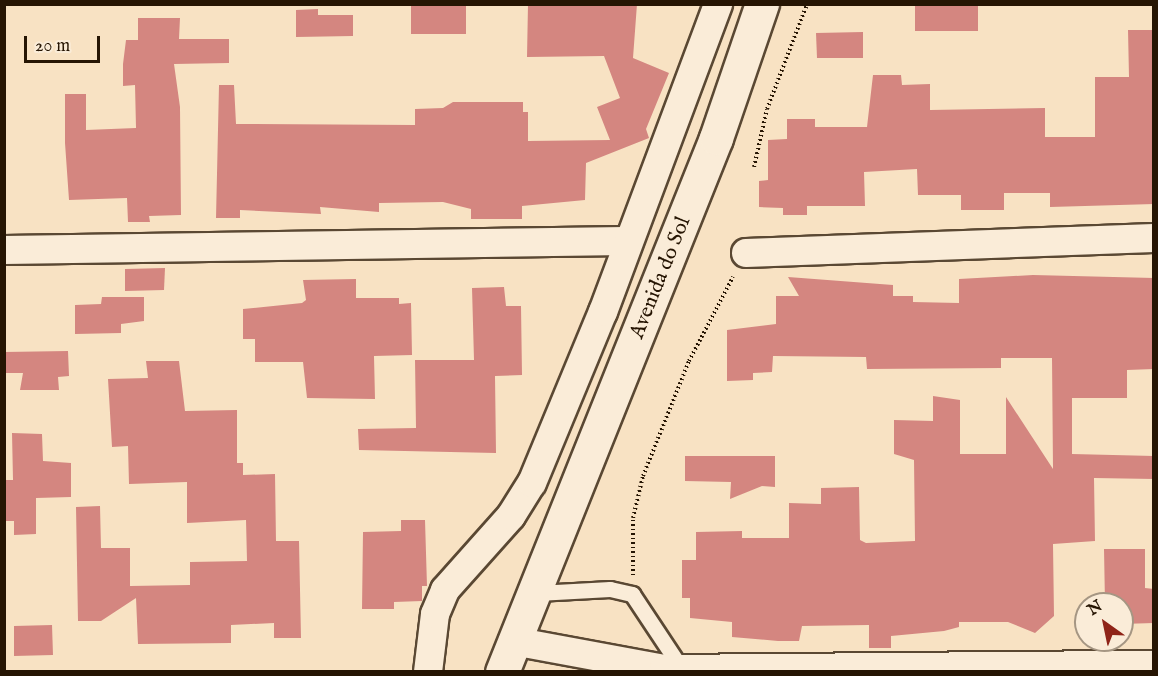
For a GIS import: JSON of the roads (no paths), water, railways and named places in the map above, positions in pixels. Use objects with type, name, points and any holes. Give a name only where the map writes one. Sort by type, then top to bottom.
[{"type":"street","points":[[428,672],[435,614],[445,590],[511,516],[532,483],[603,312],[626,241],[718,4]]},
{"type":"street","name":"Avenida do Sol","points":[[502,672],[513,641],[537,593],[716,138],[762,4]]},
{"type":"street","points":[[746,253],[1154,238]]},
{"type":"street","points":[[4,250],[626,241]]},
{"type":"street","points":[[513,641],[542,661],[669,670],[1154,665]]},
{"type":"lane","points":[[537,593],[610,589],[632,594],[669,670]]}]
